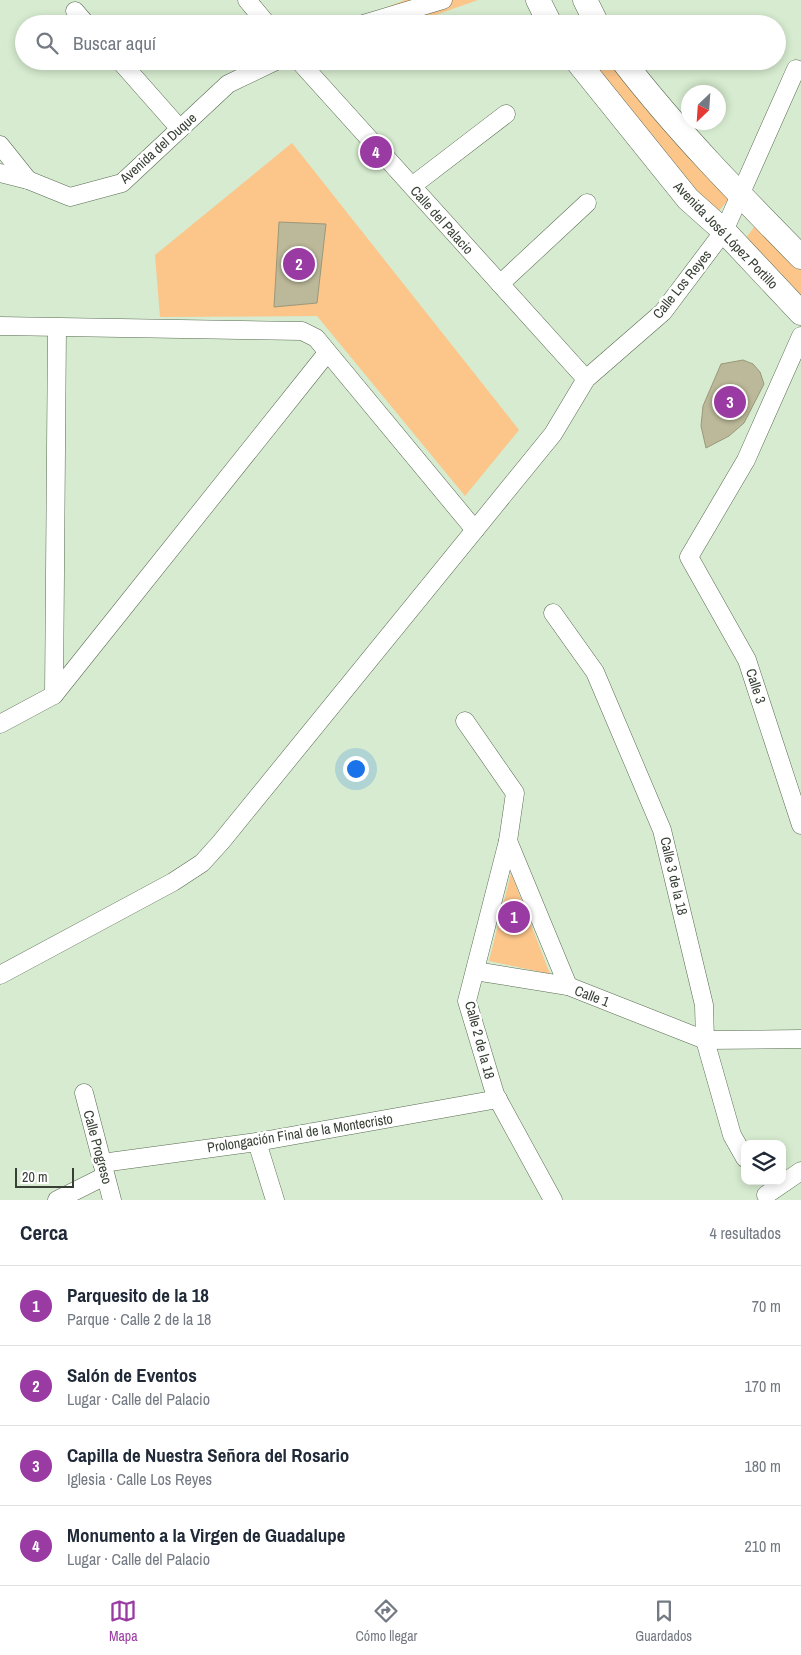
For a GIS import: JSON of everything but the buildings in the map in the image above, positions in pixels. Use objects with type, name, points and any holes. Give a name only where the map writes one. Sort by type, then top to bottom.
[{"type":"main road","points":[[538,0],[546,15]]},
{"type":"main road","points":[[584,0],[592,15]]},
{"type":"main road","name":"Avenida José López Portillo","points":[[583,70],[688,199],[724,231],[801,313]]},
{"type":"main road","points":[[630,70],[648,93],[742,197],[801,257]]},
{"type":"street","points":[[247,0],[260,15]]},
{"type":"street","points":[[390,15],[433,1]]},
{"type":"street","name":"Calle Los Reyes","points":[[0,975],[173,882],[202,862],[227,834],[553,434],[586,379],[663,312],[724,231],[742,197],[796,69]]},
{"type":"street","points":[[128,70],[180,129]]},
{"type":"street","name":"Avenida del Duque","points":[[0,173],[28,180],[70,197],[122,184],[228,84],[257,70]]},
{"type":"street","name":"Calle del Palacio","points":[[307,70],[586,379]]},
{"type":"street","points":[[412,186],[506,114]]},
{"type":"street","points":[[0,145],[28,180]]},
{"type":"street","points":[[500,284],[587,203]]},
{"type":"street","points":[[0,326],[302,331],[316,338],[475,530]]},
{"type":"street","points":[[54,695],[57,328]]},
{"type":"street","name":"Calle 3","points":[[801,336],[746,460],[689,558],[747,660],[801,825]]},
{"type":"street","points":[[0,724],[54,695],[327,353]]},
{"type":"street","name":"Calle 3 de la 18","points":[[552,613],[595,672],[662,830],[704,1005],[705,1040],[732,1135],[741,1151]]},
{"type":"street","name":"Calle 2 de la 18","points":[[465,721],[516,793],[508,841],[467,1001],[498,1099],[553,1200]]},
{"type":"street","points":[[508,841],[568,986]]},
{"type":"street","name":"Calle 1","points":[[475,971],[568,986],[705,1040]]},
{"type":"street","points":[[705,1040],[801,1039]]},
{"type":"street","name":"Calle Progreso","points":[[84,1093],[112,1200]]},
{"type":"street","name":"Prolongación Final de la Montecristo","points":[[57,1200],[104,1169],[498,1099]]},
{"type":"street","points":[[257,1142],[275,1200]]},
{"type":"street","points":[[764,1192],[801,1171]]},
{"type":"shaded area","points":[[405,0],[478,0],[436,15],[367,15]]},
{"type":"shaded area","points":[[596,70],[624,70],[731,197],[716,214]]},
{"type":"shaded area","points":[[292,143],[519,430],[465,496],[317,316],[160,317],[155,255]]},
{"type":"shaded area","points":[[757,223],[801,267],[801,301],[746,238]]},
{"type":"shaded area","points":[[511,873],[550,974],[489,961]]},
{"type":"place","name":"Monumento a la Virgen de Guadalupe","points":[[376,152]]},
{"type":"place","name":"Salón de Eventos","points":[[299,264]]},
{"type":"place","name":"Capilla de Nuestra Señora del Rosario","points":[[730,402]]},
{"type":"place","name":"Parquesito de la 18","points":[[514,917]]}]
